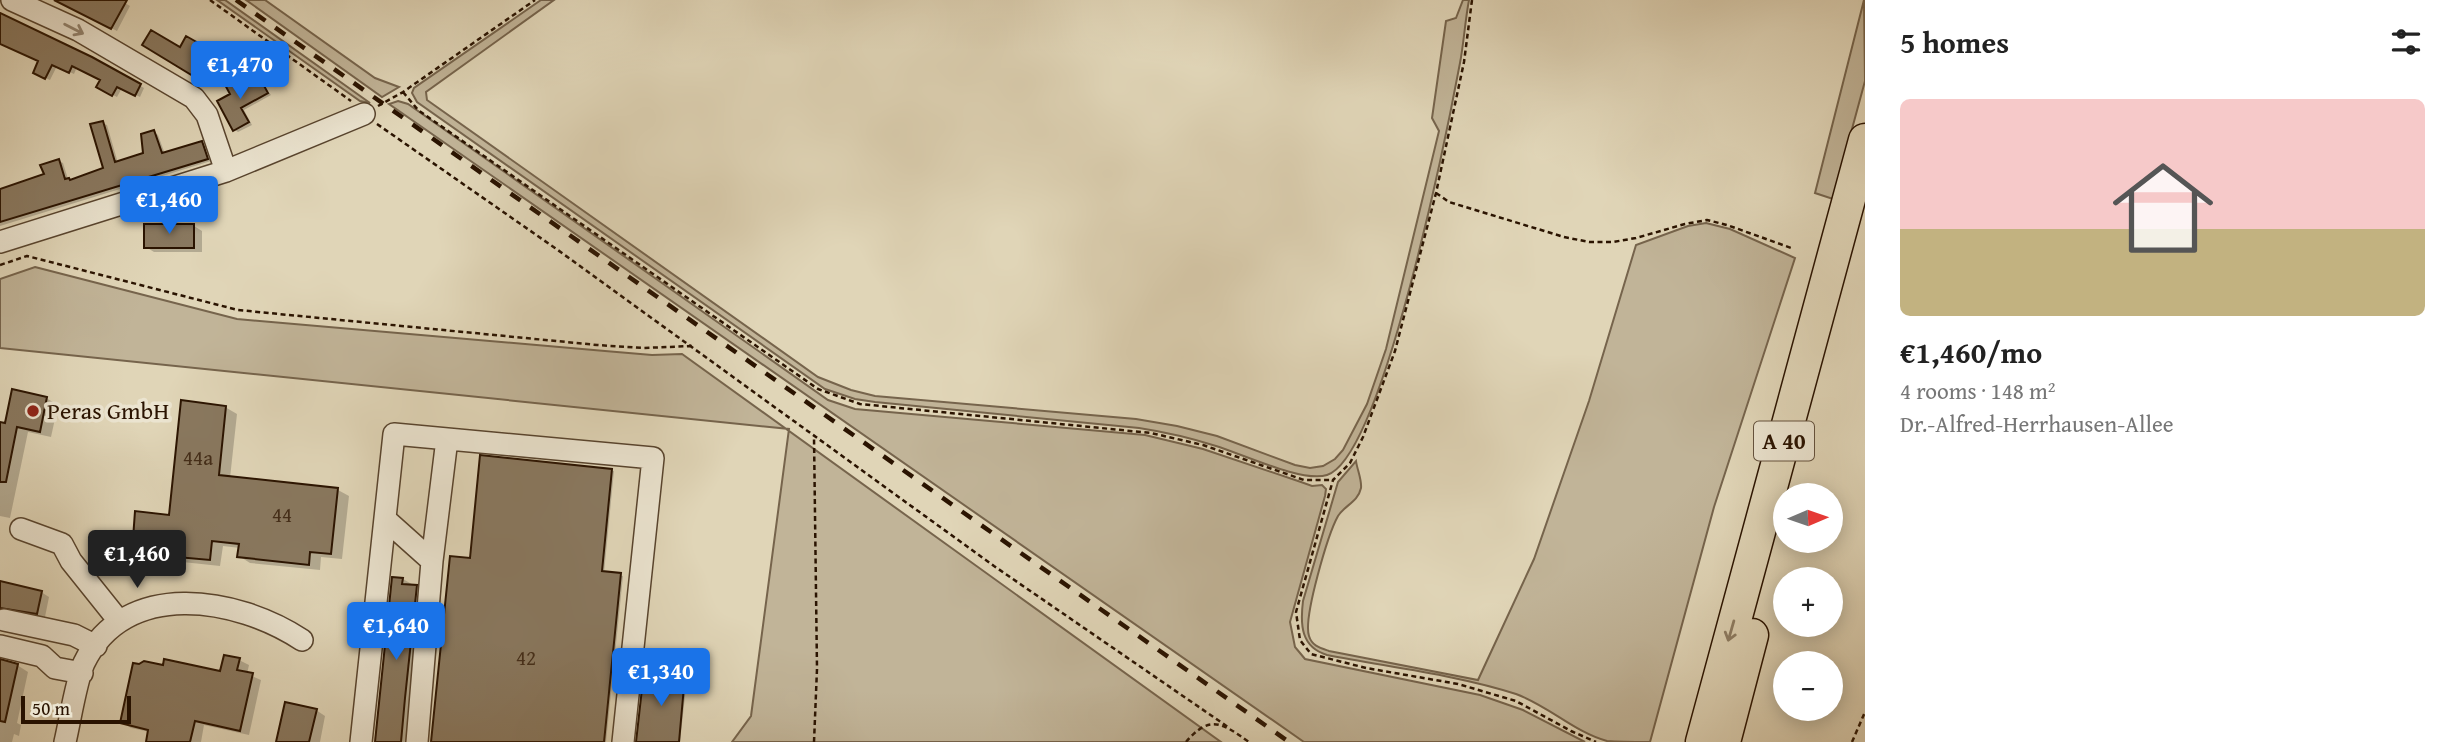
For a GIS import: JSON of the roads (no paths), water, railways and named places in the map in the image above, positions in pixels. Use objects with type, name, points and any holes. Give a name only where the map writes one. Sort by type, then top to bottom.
[{"type":"highway","name":"A 40","points":[[1702,742],[1865,140]]},
{"type":"highway","name":"A 40","points":[[1791,483],[1845,298],[1865,218]]},
{"type":"highway","points":[[1724,742],[1773,552]]},
{"type":"street","points":[[12,0],[78,30],[194,98],[207,115],[226,171]]},
{"type":"street","points":[[0,242],[226,171],[364,114]]},
{"type":"street","points":[[361,742],[394,434],[653,458],[623,742]]},
{"type":"street","points":[[417,742],[432,561],[447,439]]},
{"type":"street","points":[[385,519],[432,561]]},
{"type":"street","points":[[21,529],[62,544],[71,561],[119,621]]},
{"type":"street","points":[[65,742],[83,664],[124,617],[148,608],[172,604],[212,605],[279,625],[302,640]]},
{"type":"street","points":[[4,620],[74,635],[96,646]]},
{"type":"street","points":[[0,646],[42,656],[55,668],[82,673]]},
{"type":"railway","points":[[236,0],[1289,742]]},
{"type":"place","name":"Peras GmbH","points":[[33,411]]}]
